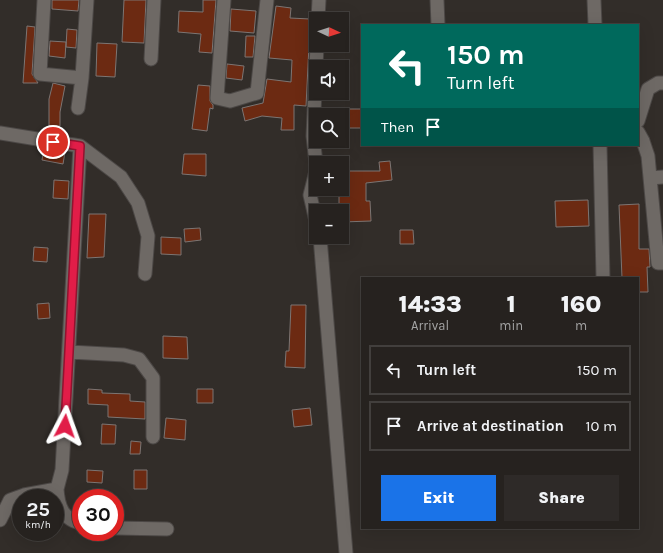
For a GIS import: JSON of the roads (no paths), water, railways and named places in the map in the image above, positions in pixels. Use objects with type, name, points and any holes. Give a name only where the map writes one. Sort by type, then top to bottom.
[{"type":"street","points":[[44,0],[40,74],[82,78]]},
{"type":"street","points":[[78,108],[82,78],[87,0]]},
{"type":"street","points":[[151,59],[154,0]]},
{"type":"street","points":[[224,0],[217,98],[230,101],[257,93],[267,0]]},
{"type":"street","points":[[318,0],[318,12]]},
{"type":"street","points":[[437,0],[438,24]]},
{"type":"street","points":[[594,0],[595,24]]},
{"type":"street","points":[[315,156],[313,136],[317,52]]},
{"type":"street","points":[[639,118],[648,89],[658,83],[663,83]]},
{"type":"street","points":[[0,133],[80,146],[121,177],[138,203],[148,236],[144,274]]},
{"type":"street","points":[[639,134],[657,178],[658,263],[663,262]]},
{"type":"street","points":[[57,489],[62,470],[70,352],[80,146]]},
{"type":"street","points":[[600,146],[603,277]]},
{"type":"street","points":[[321,244],[346,553]]},
{"type":"street","points":[[70,352],[124,355],[139,359],[153,378],[153,437]]},
{"type":"street","points":[[0,520],[10,500],[12,499]]},
{"type":"street","points":[[64,514],[72,520]]},
{"type":"street","points":[[124,528],[167,529]]}]
